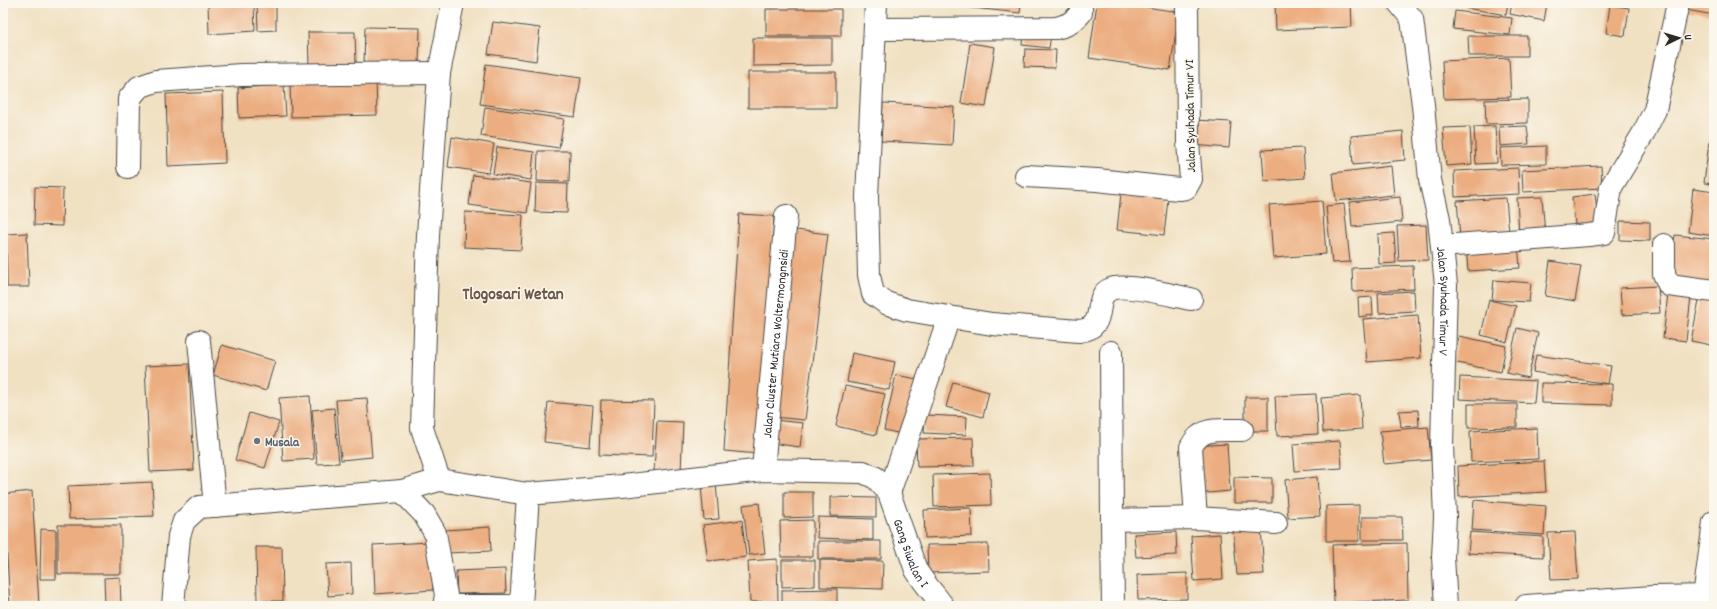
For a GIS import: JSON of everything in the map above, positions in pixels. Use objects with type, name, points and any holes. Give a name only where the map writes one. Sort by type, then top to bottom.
[{"type":"street","points":[[453,3],[439,73],[428,235],[421,486],[424,514],[435,533],[446,595],[445,606],[521,606],[528,494]]},
{"type":"street","points":[[876,3],[867,198],[869,275],[873,294],[886,303],[906,310],[992,324],[1079,331],[1089,328],[1096,322],[1099,317],[1101,298],[1103,294],[1110,289],[1124,287],[1191,299]]},
{"type":"street","points":[[876,29],[1056,28],[1069,25],[1076,19],[1081,13],[1081,3]]},
{"type":"street","name":"Jalan Syuhada Timur VI","points":[[1026,176],[1097,180],[1180,189],[1186,188],[1191,179],[1188,143],[1187,3]]},
{"type":"street","name":"Jalan Syuhada Timur V","points":[[1399,3],[1412,19],[1423,106],[1430,180],[1439,219],[1446,285],[1442,445],[1445,517],[1443,557],[1446,606]]},
{"type":"street","points":[[1442,246],[1589,236],[1604,233],[1611,187],[1643,134],[1655,110],[1678,3]]},
{"type":"street","points":[[128,167],[128,99],[140,87],[156,81],[240,75],[439,73]]},
{"type":"street","name":"Jalan Cluster Mutiara Woltermongnsidi","points":[[763,470],[786,216]]},
{"type":"street","points":[[1664,245],[1664,274],[1669,285],[1714,291]]},
{"type":"street","points":[[888,494],[949,317]]},
{"type":"street","points":[[199,341],[214,506]]},
{"type":"street","points":[[1111,352],[1113,606]]},
{"type":"street","points":[[1196,518],[1191,447],[1193,442],[1196,437],[1202,433],[1210,431],[1242,430]]},
{"type":"street","name":"Gang Siwalan I","points":[[174,606],[179,536],[184,521],[199,507],[421,486],[528,494],[622,486],[763,470],[863,472],[876,478],[888,494],[916,570],[922,580],[943,606]]},
{"type":"street","points":[[1112,520],[1196,518],[1276,523]]},
{"type":"street","points":[[1526,606],[1653,597],[1709,596],[1714,522]]},
{"type":"building","points":[[208,3],[254,3],[255,31],[209,34]]},
{"type":"building","points":[[257,3],[276,3],[276,30],[258,31]]},
{"type":"building","points":[[570,3],[590,3],[589,7]]},
{"type":"building","points":[[945,3],[1021,3],[1020,13],[945,5]]},
{"type":"building","points":[[1097,3],[1118,3],[1179,12],[1170,70],[1089,58]]},
{"type":"building","points":[[1275,3],[1351,3],[1352,27],[1276,30]]},
{"type":"building","points":[[1467,3],[1508,3],[1506,15],[1466,8]]},
{"type":"building","points":[[1512,3],[1547,3],[1544,21],[1510,14]]},
{"type":"building","points":[[1687,3],[1714,3],[1714,15],[1686,10]]},
{"type":"building","points":[[1610,5],[1629,8],[1625,36],[1606,33]]},
{"type":"building","points":[[766,9],[841,9],[841,36],[766,36]]},
{"type":"building","points":[[1455,11],[1512,18],[1510,35],[1453,29]]},
{"type":"building","points":[[493,22],[540,28],[536,61],[488,54]]},
{"type":"building","points":[[365,27],[420,28],[419,65],[364,65]]},
{"type":"building","points":[[308,32],[355,32],[356,64],[309,65]]},
{"type":"building","points":[[1023,32],[1051,35],[1049,48],[1022,45]]},
{"type":"building","points":[[1468,36],[1527,36],[1527,56],[1469,56]]},
{"type":"building","points":[[753,38],[832,38],[832,65],[753,66]]},
{"type":"building","points":[[970,43],[995,47],[986,107],[961,103]]},
{"type":"building","points":[[1025,49],[1056,50],[1055,68],[1024,67]]},
{"type":"building","points":[[1509,58],[1511,97],[1444,99],[1442,61]]},
{"type":"building","points":[[486,64],[581,78],[575,117],[480,104]]},
{"type":"building","points":[[748,72],[836,72],[836,108],[748,108]]},
{"type":"building","points":[[376,79],[377,115],[291,117],[290,81]]},
{"type":"building","points":[[284,85],[286,116],[239,118],[238,88]]},
{"type":"building","points":[[223,92],[225,163],[168,166],[166,94]]},
{"type":"building","points":[[1528,99],[1528,123],[1486,124],[1485,100]]},
{"type":"building","points":[[883,103],[954,107],[952,145],[881,141]]},
{"type":"building","points":[[485,107],[564,119],[559,148],[481,136]]},
{"type":"building","points":[[1194,120],[1231,122],[1229,148],[1192,145]]},
{"type":"building","points":[[1495,126],[1497,163],[1476,164],[1474,127]]},
{"type":"building","points":[[1527,126],[1529,144],[1500,146],[1499,127]]},
{"type":"building","points":[[1470,127],[1472,164],[1446,166],[1443,128]]},
{"type":"building","points":[[1403,131],[1405,160],[1353,165],[1351,136]]},
{"type":"building","points":[[452,137],[494,144],[489,173],[448,167]]},
{"type":"building","points":[[1709,142],[1714,143],[1714,184],[1704,183]]},
{"type":"building","points":[[1546,146],[1546,164],[1501,165],[1500,148]]},
{"type":"building","points":[[497,147],[534,152],[531,180],[493,174]]},
{"type":"building","points":[[1303,148],[1305,178],[1264,181],[1262,150]]},
{"type":"building","points":[[538,151],[570,151],[569,182],[537,181]]},
{"type":"building","points":[[1391,166],[1394,195],[1336,201],[1333,173]]},
{"type":"building","points":[[1601,166],[1602,188],[1523,192],[1522,170]]},
{"type":"building","points":[[1518,168],[1519,194],[1455,197],[1454,171]]},
{"type":"building","points":[[473,175],[531,183],[527,213],[469,205]]},
{"type":"building","points":[[536,183],[568,184],[567,213],[535,212]]},
{"type":"building","points":[[1122,184],[1169,190],[1164,235],[1117,230]]},
{"type":"building","points":[[35,187],[63,188],[62,226],[34,225]]},
{"type":"building","points":[[1693,189],[1714,192],[1714,236],[1688,232]]},
{"type":"building","points":[[1595,194],[1599,230],[1576,233],[1572,197]]},
{"type":"building","points":[[1400,197],[1402,222],[1352,227],[1350,202]]},
{"type":"building","points":[[1542,197],[1545,234],[1519,236],[1517,198]]},
{"type":"building","points":[[1506,198],[1509,233],[1460,237],[1457,201]]},
{"type":"building","points":[[1322,201],[1326,254],[1273,258],[1269,205]]},
{"type":"building","points":[[1344,204],[1350,262],[1332,263],[1326,206]]},
{"type":"building","points":[[465,212],[523,215],[521,250],[464,247]]},
{"type":"building","points":[[739,214],[774,216],[759,454],[724,451]]},
{"type":"building","points":[[1620,221],[1650,222],[1650,241],[1620,240]]},
{"type":"building","points":[[1426,225],[1428,260],[1399,261],[1397,226]]},
{"type":"building","points":[[796,230],[828,234],[805,420],[773,417]]},
{"type":"building","points":[[27,233],[29,287],[7,287],[6,234]]},
{"type":"building","points":[[1394,233],[1396,263],[1379,264],[1378,234]]},
{"type":"building","points":[[1675,235],[1714,239],[1713,285],[1670,279]]},
{"type":"building","points":[[1518,243],[1520,268],[1468,271],[1466,246]]},
{"type":"building","points":[[1550,261],[1581,266],[1575,301],[1545,296]]},
{"type":"building","points":[[1413,266],[1414,289],[1353,292],[1352,268]]},
{"type":"building","points":[[1494,280],[1531,283],[1529,302],[1492,300]]},
{"type":"building","points":[[1658,286],[1660,313],[1622,315],[1620,288]]},
{"type":"building","points":[[1414,291],[1415,311],[1379,313],[1378,293]]},
{"type":"building","points":[[1668,293],[1691,296],[1686,341],[1663,338]]},
{"type":"building","points":[[1372,297],[1373,315],[1359,317],[1358,298]]},
{"type":"building","points":[[1489,300],[1516,306],[1507,342],[1481,335]]},
{"type":"building","points":[[1699,300],[1714,302],[1714,329],[1711,345],[1691,341]]},
{"type":"building","points":[[1418,315],[1421,358],[1367,362],[1363,319]]},
{"type":"building","points":[[1517,328],[1538,333],[1528,378],[1507,373]]},
{"type":"building","points":[[1459,336],[1506,346],[1501,372],[1453,362]]},
{"type":"building","points":[[222,345],[275,361],[266,391],[213,375]]},
{"type":"building","points":[[852,353],[895,362],[889,390],[847,382]]},
{"type":"building","points":[[1536,355],[1611,366],[1608,384],[1533,372]]},
{"type":"building","points":[[189,364],[194,470],[150,472],[145,366]]},
{"type":"building","points":[[896,375],[917,379],[906,435],[884,430]]},
{"type":"building","points":[[1460,377],[1536,381],[1534,403],[1459,399]]},
{"type":"building","points":[[953,382],[989,392],[983,417],[946,407]]},
{"type":"building","points":[[1541,383],[1612,384],[1612,405],[1541,403]]},
{"type":"building","points":[[845,386],[885,394],[876,435],[836,426]]},
{"type":"building","points":[[1316,394],[1318,434],[1277,436],[1275,396]]},
{"type":"building","points":[[1360,395],[1362,429],[1323,432],[1321,398]]},
{"type":"building","points":[[310,396],[314,459],[283,461],[279,398]]},
{"type":"building","points":[[1245,397],[1268,397],[1268,431],[1245,431]]},
{"type":"building","points":[[367,398],[372,457],[341,460],[336,400]]},
{"type":"building","points":[[601,400],[654,401],[652,457],[599,455]]},
{"type":"building","points":[[548,402],[593,406],[590,447],[544,442]]},
{"type":"building","points":[[1468,404],[1517,404],[1517,427],[1468,428]]},
{"type":"building","points":[[334,408],[339,463],[317,464],[312,410]]},
{"type":"building","points":[[1418,410],[1419,426],[1401,427],[1399,411]]},
{"type":"building","name":"Musala","points":[[249,413],[279,422],[265,468],[235,460]]},
{"type":"building","points":[[925,415],[967,417],[966,435],[924,433]]},
{"type":"building","points":[[774,420],[803,423],[800,447],[771,443]]},
{"type":"building","points":[[657,421],[683,422],[681,472],[654,471]]},
{"type":"building","points":[[1428,427],[1431,460],[1384,464],[1380,431]]},
{"type":"building","points":[[1537,428],[1538,459],[1471,462],[1470,431]]},
{"type":"building","points":[[973,438],[974,466],[917,467],[916,439]]},
{"type":"building","points":[[1340,441],[1342,468],[1295,471],[1293,444]]},
{"type":"building","points":[[1227,444],[1230,491],[1197,494],[1194,446]]},
{"type":"building","points":[[1544,461],[1546,492],[1459,497],[1458,466]]},
{"type":"building","points":[[990,473],[991,505],[934,507],[933,475]]},
{"type":"building","points":[[1234,477],[1272,478],[1272,503],[1234,503]]},
{"type":"building","points":[[1317,477],[1320,516],[1288,518],[1285,480]]},
{"type":"building","points":[[152,482],[154,516],[69,519],[68,486]]},
{"type":"building","points":[[716,483],[719,519],[704,520],[701,485]]},
{"type":"building","points":[[32,491],[39,605],[10,606],[3,494]]},
{"type":"building","points":[[784,492],[813,492],[813,517],[784,518]]},
{"type":"building","points":[[830,497],[876,498],[876,517],[830,516]]},
{"type":"building","points":[[1474,500],[1546,506],[1544,535],[1472,530]]},
{"type":"building","points":[[759,503],[765,553],[749,555],[743,505]]},
{"type":"building","points":[[1359,505],[1359,541],[1326,541],[1326,506]]},
{"type":"building","points":[[971,508],[972,536],[925,538],[924,510]]},
{"type":"building","points":[[818,517],[873,519],[873,540],[817,538]]},
{"type":"building","points":[[1362,517],[1402,517],[1403,540],[1362,540]]},
{"type":"building","points":[[742,520],[746,557],[708,561],[703,525]]},
{"type":"building","points":[[813,520],[813,557],[781,557],[780,521]]},
{"type":"building","points":[[58,525],[121,525],[121,574],[58,574]]},
{"type":"building","points":[[1261,526],[1264,574],[1237,575],[1233,528]]},
{"type":"building","points":[[490,527],[491,551],[447,553],[446,530]]},
{"type":"building","points":[[41,529],[56,530],[56,579],[40,579]]},
{"type":"building","points":[[1176,532],[1177,555],[1136,557],[1134,534]]},
{"type":"building","points":[[1470,532],[1543,537],[1543,557],[1468,553]]},
{"type":"building","points":[[1575,532],[1578,579],[1551,580],[1548,533]]},
{"type":"building","points":[[1220,534],[1223,579],[1194,581],[1191,536]]},
{"type":"building","points":[[818,541],[881,541],[881,559],[818,559]]},
{"type":"building","points":[[430,542],[433,590],[375,594],[373,545]]},
{"type":"building","points":[[1407,543],[1408,600],[1334,603],[1332,545]]},
{"type":"building","points":[[988,544],[989,571],[928,573],[927,545]]},
{"type":"building","points":[[256,547],[282,547],[283,601],[257,601]]},
{"type":"building","points":[[777,559],[778,601],[750,602],[748,561]]},
{"type":"building","points":[[782,560],[815,560],[815,586],[782,587]]},
{"type":"building","points":[[820,560],[883,561],[882,589],[820,587]]},
{"type":"building","points":[[351,563],[352,594],[328,596],[326,564]]},
{"type":"building","points":[[505,569],[506,593],[457,594],[456,571]]},
{"type":"building","points":[[1187,573],[1187,599],[1138,600],[1137,575]]},
{"type":"building","points":[[120,577],[121,606],[105,606],[104,578]]},
{"type":"building","points":[[837,589],[837,606],[782,606],[782,590]]},
{"type":"place","name":"Musala","points":[[257,441]]},
{"type":"district","name":"Tlogosari Wetan","points":[[513,293]]}]
